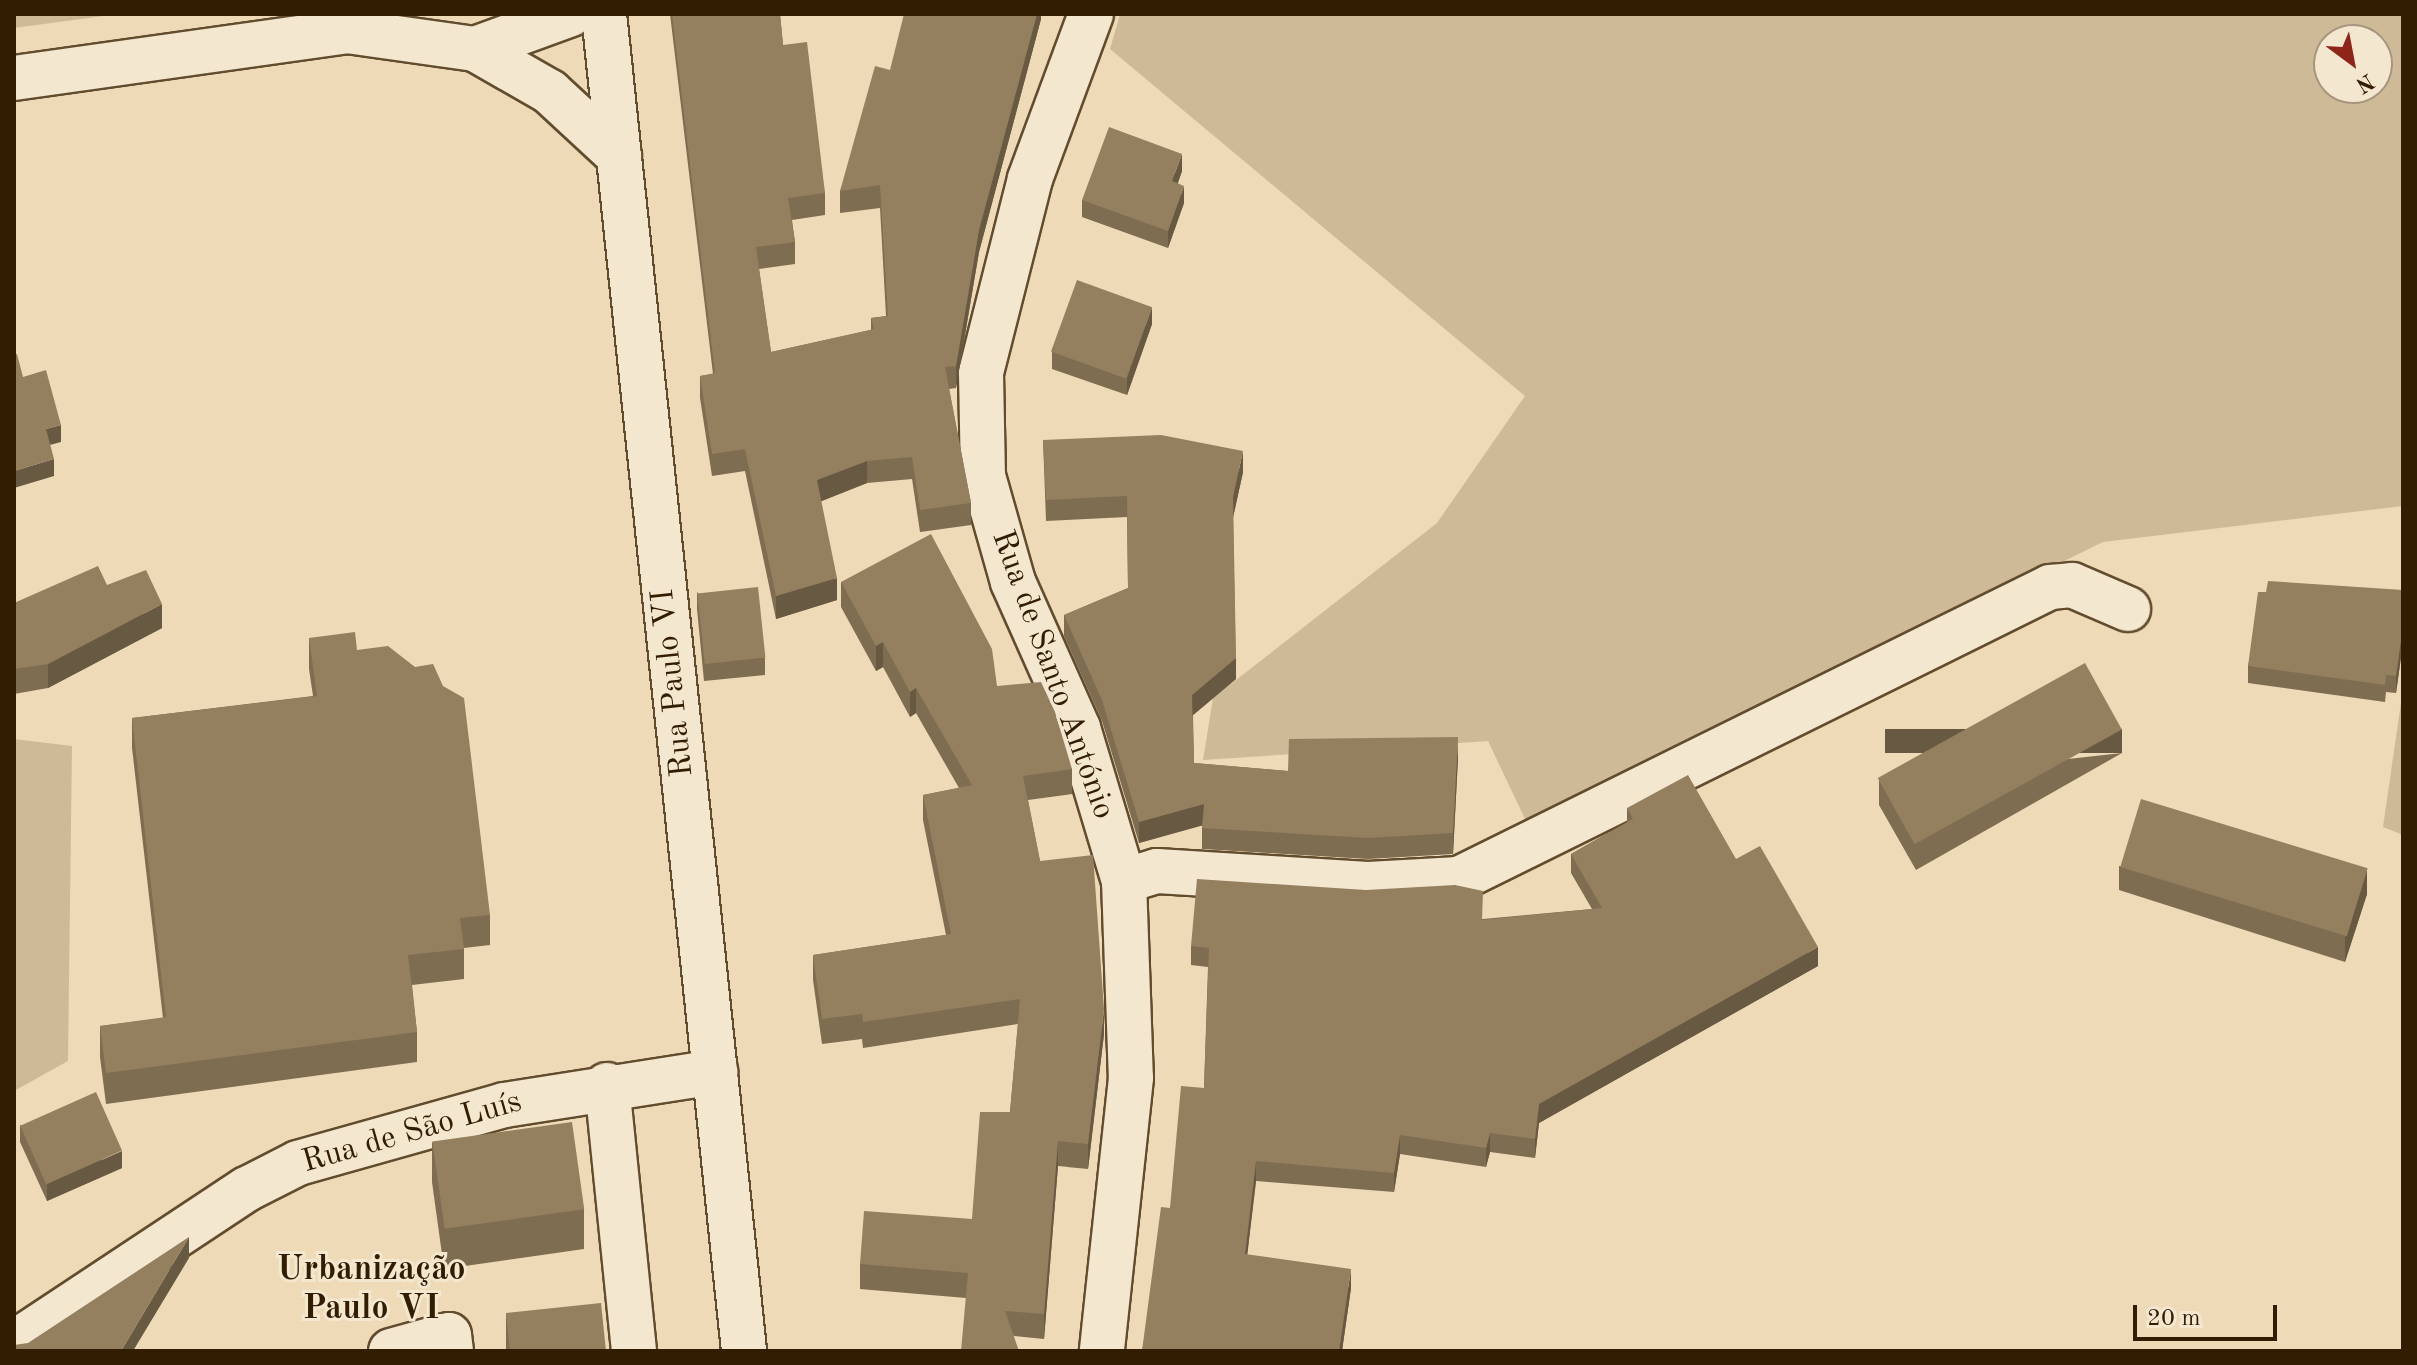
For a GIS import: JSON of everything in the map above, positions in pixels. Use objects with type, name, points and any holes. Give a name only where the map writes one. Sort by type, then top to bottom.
[{"type":"street","points":[[475,49],[571,14]]},
{"type":"street","name":"Rua Paulo VI","points":[[604,14],[744,1351]]},
{"type":"street","name":"Rua de Santo António","points":[[1091,14],[1004,268],[981,373],[983,476],[1013,582],[1078,728],[1124,881],[1131,1078],[1102,1351]]},
{"type":"street","points":[[14,78],[366,23],[475,49],[550,92],[619,156]]},
{"type":"street","points":[[1124,881],[1157,871],[1368,884],[1459,879],[2050,587],[2072,585],[2128,609]]},
{"type":"street","name":"Rua de São Luís","points":[[14,1343],[234,1197],[298,1163],[464,1114],[607,1085],[715,1072]]},
{"type":"street","points":[[607,1085],[634,1351]]},
{"type":"street","points":[[391,1351],[449,1335],[451,1351]]},
{"type":"shaded area","points":[[14,14],[118,14],[14,28]]},
{"type":"shaded area","points":[[1120,14],[2403,14],[2403,506],[2103,542],[1527,823],[1488,741],[1203,760],[1213,698],[1437,523],[1525,396],[1110,49]]},
{"type":"shaded area","points":[[2403,689],[2403,835],[2383,827]]},
{"type":"shaded area","points":[[14,739],[72,746],[68,1061],[14,1091]]},
{"type":"building","points":[[672,14],[780,14],[783,45],[807,42],[825,193],[788,198],[795,242],[756,247],[771,352],[874,329],[871,318],[888,316],[880,185],[840,191],[875,66],[890,70],[904,14],[1037,14],[979,230],[956,366],[945,367],[971,503],[920,510],[912,457],[867,461],[817,480],[837,578],[776,596],[745,449],[712,454],[700,376],[715,373]]},
{"type":"building","points":[[1109,127],[1182,154],[1172,181],[1184,186],[1168,231],[1082,200]]},
{"type":"building","points":[[1077,280],[1152,307],[1126,379],[1051,351]]},
{"type":"building","points":[[14,354],[17,354],[23,377],[46,370],[61,425],[46,429],[54,459],[14,471]]},
{"type":"building","points":[[1161,435],[1243,451],[1233,497],[1236,658],[1192,695],[1194,763],[1288,771],[1289,739],[1458,737],[1453,833],[1368,838],[1202,828],[1204,804],[1139,822],[1102,700],[1064,615],[1128,588],[1127,496],[1046,500],[1043,440]]},
{"type":"building","points":[[931,534],[992,649],[997,686],[1041,682],[1055,712],[1072,769],[1023,776],[1040,861],[1093,855],[1104,1009],[1088,1144],[1058,1141],[1044,1314],[1005,1311],[1019,1351],[961,1351],[968,1273],[860,1264],[864,1211],[972,1219],[980,1112],[1010,1112],[1020,999],[863,1022],[862,1014],[822,1019],[813,955],[951,934],[923,795],[972,785],[916,688],[910,692],[883,642],[876,646],[841,582]]},
{"type":"building","points":[[98,566],[107,585],[146,570],[162,604],[48,664],[14,669],[14,603]]},
{"type":"building","points":[[2268,581],[2403,590],[2403,626],[2396,676],[2386,675],[2385,685],[2248,666],[2258,592],[2266,592]]},
{"type":"building","points":[[758,587],[765,658],[705,664],[697,593]]},
{"type":"building","points":[[355,632],[357,650],[388,646],[415,667],[433,664],[443,686],[464,698],[490,915],[460,918],[464,949],[408,955],[417,1032],[106,1073],[100,1026],[166,1017],[132,718],[317,696],[309,638]]},
{"type":"building","points":[[2085,663],[2122,729],[1915,844],[1878,778]]},
{"type":"building","points":[[1688,775],[1736,859],[1760,846],[1818,947],[1539,1104],[1535,1139],[1490,1133],[1486,1148],[1400,1135],[1394,1173],[1256,1161],[1245,1254],[1351,1269],[1339,1351],[1142,1351],[1161,1207],[1170,1208],[1181,1086],[1204,1088],[1209,948],[1191,946],[1197,879],[1366,890],[1455,885],[1483,891],[1482,920],[1602,908],[1571,854],[1633,819],[1627,808]]},
{"type":"building","points":[[2141,799],[2368,868],[2347,936],[2120,867]]},
{"type":"building","points":[[96,1092],[122,1150],[46,1184],[20,1126]]},
{"type":"building","points":[[572,1122],[584,1209],[445,1229],[432,1142]]},
{"type":"building","points":[[189,1237],[121,1351],[14,1351],[14,1345],[28,1343]]},
{"type":"building","points":[[601,1303],[606,1351],[510,1351],[506,1313]]},
{"type":"district","name":"Urbanização Paulo VI","points":[[371,1290]]}]
